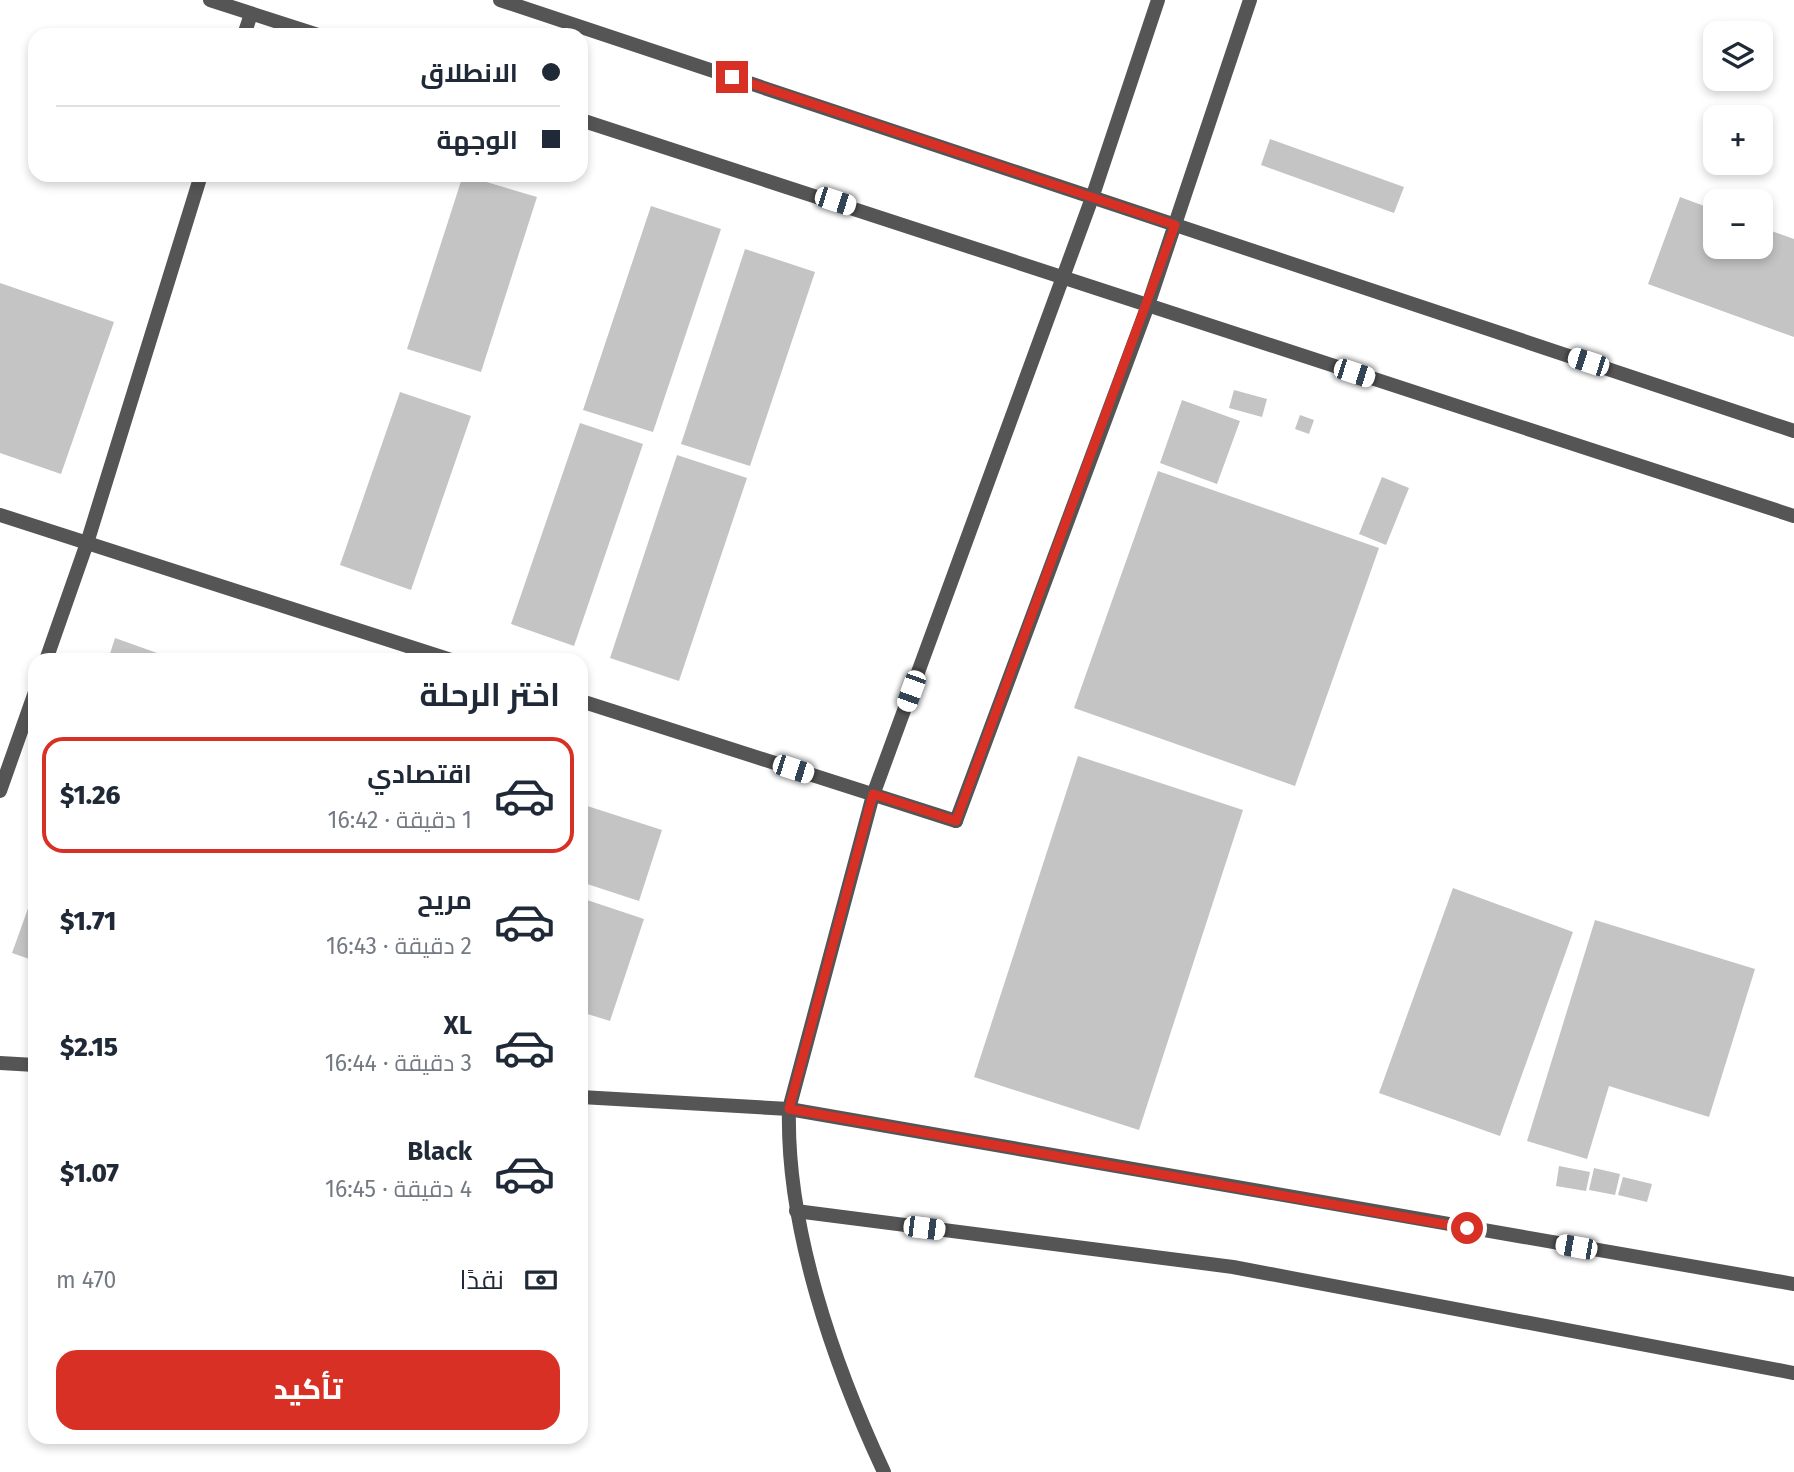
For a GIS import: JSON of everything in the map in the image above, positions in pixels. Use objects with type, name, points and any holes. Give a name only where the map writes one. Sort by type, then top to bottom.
[{"type":"street","points":[[210,0],[296,28]]},
{"type":"street","points":[[500,0],[584,28]]},
{"type":"street","points":[[884,1472],[850,1399],[796,1211],[788,1156],[789,1109],[873,794],[1092,198],[1158,0]]},
{"type":"street","points":[[588,703],[956,821],[1148,305],[1250,0]]},
{"type":"street","points":[[246,28],[251,13]]},
{"type":"street","points":[[588,29],[1794,431]]},
{"type":"street","points":[[588,122],[1064,275],[1148,305],[1794,516]]},
{"type":"street","points":[[48,653],[87,543],[199,182]]},
{"type":"street","points":[[0,515],[429,653]]},
{"type":"street","points":[[0,792],[28,712]]},
{"type":"street","points":[[0,1063],[28,1065]]},
{"type":"street","points":[[588,1097],[789,1109],[1794,1284]]},
{"type":"street","points":[[796,1211],[1233,1267],[1794,1373]]},
{"type":"building","points":[[1270,139],[1404,187],[1394,213],[1261,165]]},
{"type":"building","points":[[461,182],[487,182],[537,197],[481,372],[407,349]]},
{"type":"building","points":[[1680,197],[1703,206],[1703,259],[1773,259],[1773,232],[1794,239],[1794,337],[1648,284]]},
{"type":"building","points":[[651,206],[721,229],[653,432],[583,410]]},
{"type":"building","points":[[745,249],[815,272],[750,466],[681,444]]},
{"type":"building","points":[[0,283],[114,322],[61,474],[0,453]]},
{"type":"building","points":[[1234,390],[1267,399],[1262,417],[1229,408]]},
{"type":"building","points":[[400,392],[471,416],[411,590],[340,565]]},
{"type":"building","points":[[1182,400],[1240,421],[1217,484],[1160,463]]},
{"type":"building","points":[[1300,415],[1314,420],[1309,434],[1295,429]]},
{"type":"building","points":[[580,423],[643,444],[574,646],[511,624]]},
{"type":"building","points":[[677,455],[747,478],[679,681],[610,658]]},
{"type":"building","points":[[1158,471],[1379,548],[1295,786],[1074,708]]},
{"type":"building","points":[[1382,477],[1409,488],[1386,545],[1359,534]]},
{"type":"building","points":[[115,638],[157,653],[110,653]]},
{"type":"building","points":[[1078,756],[1243,810],[1139,1130],[974,1077]]},
{"type":"building","points":[[588,806],[662,830],[639,901],[588,884]]},
{"type":"building","points":[[1453,888],[1573,932],[1500,1136],[1379,1093]]},
{"type":"building","points":[[588,900],[644,919],[610,1021],[588,1014]]},
{"type":"building","points":[[28,908],[28,959],[12,953]]},
{"type":"building","points":[[1595,920],[1755,969],[1709,1117],[1609,1086],[1587,1159],[1527,1141]]},
{"type":"building","points":[[1559,1166],[1590,1172],[1586,1191],[1556,1186]]},
{"type":"building","points":[[1594,1168],[1620,1174],[1615,1195],[1589,1190]]},
{"type":"building","points":[[1623,1177],[1652,1184],[1647,1202],[1618,1195]]},
{"type":"route","points":[[732,77],[1175,225],[1148,305],[956,821],[873,794],[789,1109],[1467,1228]]}]
